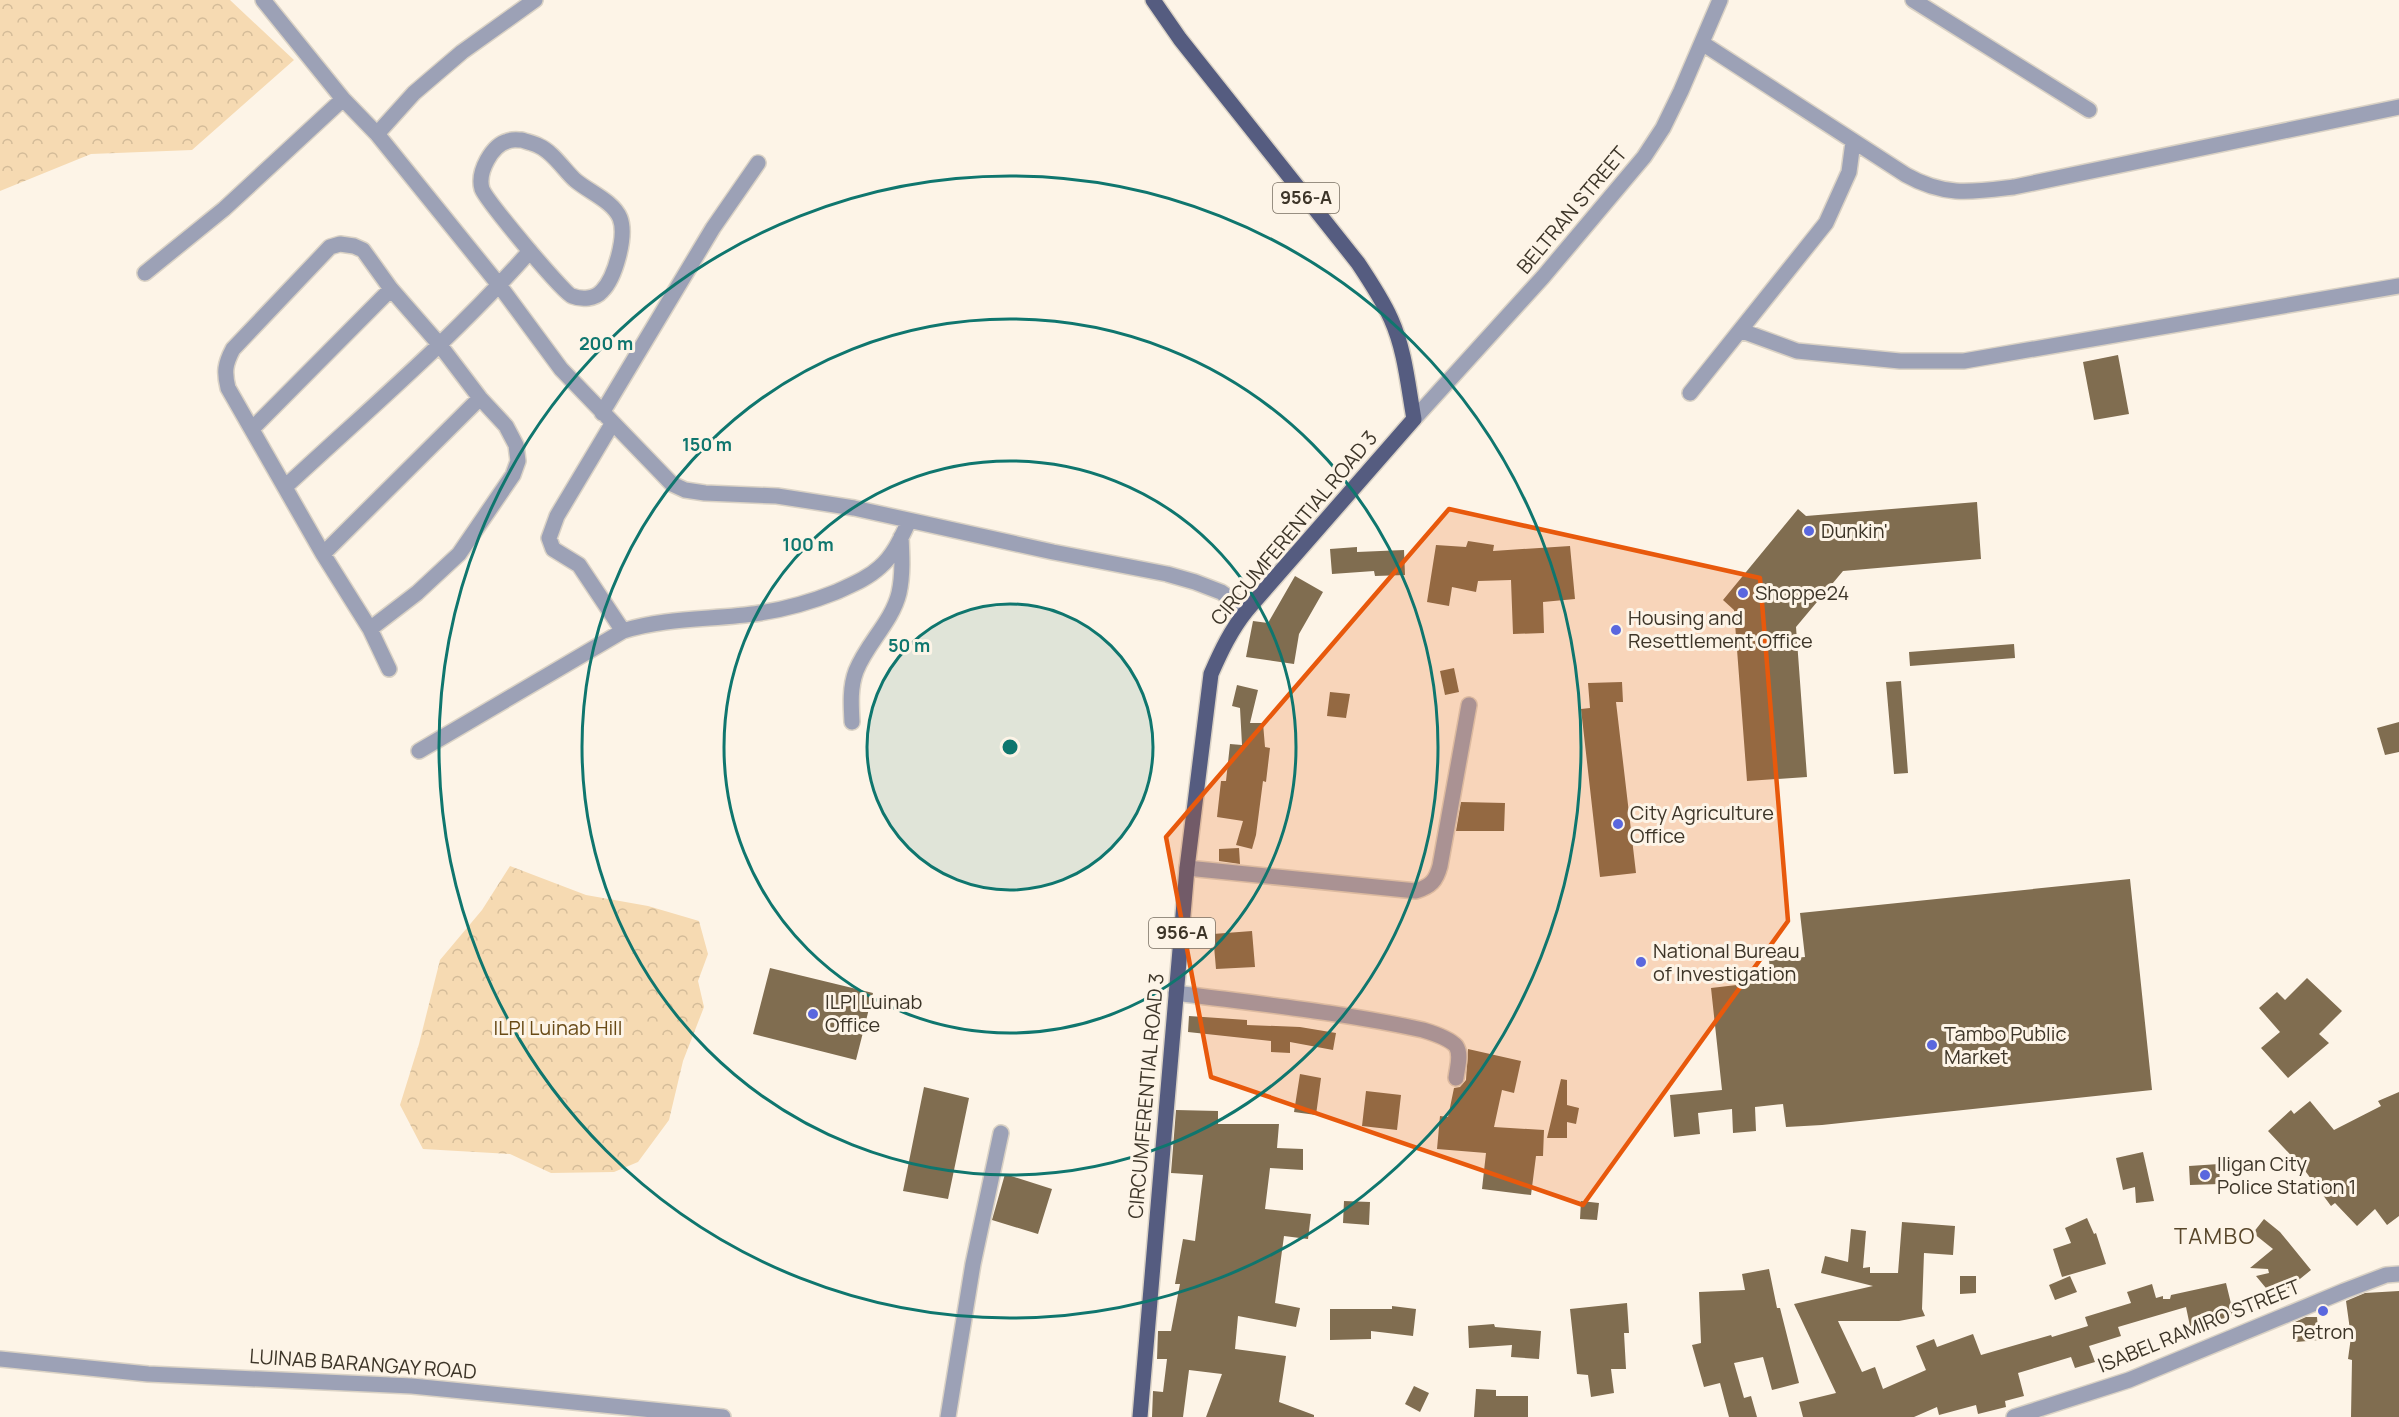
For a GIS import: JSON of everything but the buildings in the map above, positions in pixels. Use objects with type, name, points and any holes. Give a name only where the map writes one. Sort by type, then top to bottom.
[{"type":"main road","name":"956-A","points":[[1153,0],[1180,39],[1358,263],[1378,294],[1392,321],[1401,350],[1414,419]]},
{"type":"main road","name":"CIRCUMFERENTIAL ROAD 3","points":[[1140,1417],[1186,868],[1211,674],[1225,642],[1247,610],[1414,419]]},
{"type":"street","points":[[263,0],[344,99],[377,134],[499,285],[561,369],[672,484],[685,490],[705,493],[777,496],[854,508],[1167,574],[1221,592],[1247,610]]},
{"type":"street","points":[[377,134],[414,93],[462,52],[536,0]]},
{"type":"street","name":"BELTRAN STREET","points":[[1414,419],[1543,277],[1644,157],[1663,128],[1720,0]]},
{"type":"street","points":[[1913,0],[2090,110]]},
{"type":"street","points":[[1702,43],[1853,142],[1926,186],[1949,191],[1974,192],[2014,187],[2399,107]]},
{"type":"street","points":[[145,273],[224,209],[344,99]]},
{"type":"street","points":[[522,140],[541,146],[576,181],[608,204],[620,218],[622,236],[617,259],[602,292],[591,297],[579,298],[568,295],[530,251],[482,189],[483,173],[490,155],[508,141],[522,140]]},
{"type":"street","points":[[1690,393],[1742,331],[1826,223],[1848,172],[1853,142]]},
{"type":"street","points":[[623,631],[579,566],[553,549],[549,538],[553,524],[607,418],[713,228],[758,163]]},
{"type":"street","points":[[370,629],[417,593],[459,554],[513,475],[518,461],[516,445],[506,426],[480,398],[439,344],[390,289],[363,250],[340,244],[330,247],[233,349],[226,363],[225,374],[228,388],[323,554],[370,629],[389,669]]},
{"type":"street","points":[[285,487],[439,344],[530,251]]},
{"type":"street","points":[[1742,331],[1797,351],[1900,361],[1964,361],[2399,286]]},
{"type":"street","points":[[252,429],[390,289]]},
{"type":"street","points":[[323,554],[480,398]]},
{"type":"street","points":[[419,751],[603,640],[623,631],[659,622],[759,613],[812,602],[857,583],[871,575],[888,558],[909,521]]},
{"type":"street","points":[[852,722],[852,684],[856,670],[894,607],[899,594],[901,537]]},
{"type":"street","points":[[1186,868],[1416,891],[1430,887],[1437,878],[1440,866],[1469,705]]},
{"type":"street","points":[[1176,993],[1337,1015],[1425,1031],[1456,1046],[1459,1055],[1456,1078]]},
{"type":"street","points":[[948,1417],[974,1264],[1001,1133]]},
{"type":"street","name":"ISABEL RAMIRO STREET","points":[[2014,1417],[2129,1380],[2344,1291],[2386,1275],[2399,1274]]},
{"type":"street","name":"LUINAB BARANGAY ROAD","points":[[0,1359],[148,1374],[412,1386],[723,1417]]},
{"type":"highlighted area","points":[[1449,509],[1760,578],[1788,921],[1583,1205],[1211,1077],[1166,837]]},
{"type":"green space","points":[[0,0],[230,0],[294,60],[192,150],[91,154],[0,191]]},
{"type":"green space","name":"ILPI Luinab Hill","points":[[510,866],[586,895],[648,906],[699,921],[708,954],[698,981],[704,1007],[683,1061],[669,1120],[638,1162],[614,1172],[551,1173],[510,1154],[423,1149],[400,1105],[419,1044],[440,960],[482,910]]},
{"type":"place","name":"Dunkin'","points":[[1809,531]]},
{"type":"place","name":"Shoppe24","points":[[1743,593]]},
{"type":"place","name":"Housing and Resettlement Office","points":[[1616,630]]},
{"type":"place","name":"City Agriculture Office","points":[[1618,824]]},
{"type":"place","name":"National Bureau of Investigation","points":[[1641,962]]},
{"type":"place","name":"ILPI Luinab Office","points":[[813,1014]]},
{"type":"place","name":"Tambo Public Market","points":[[1932,1045]]},
{"type":"place","name":"Iligan City Police Station 1","points":[[2205,1175]]},
{"type":"place","name":"Petron","points":[[2323,1311]]},
{"type":"district","name":"TAMBO","points":[[2215,1236]]}]
